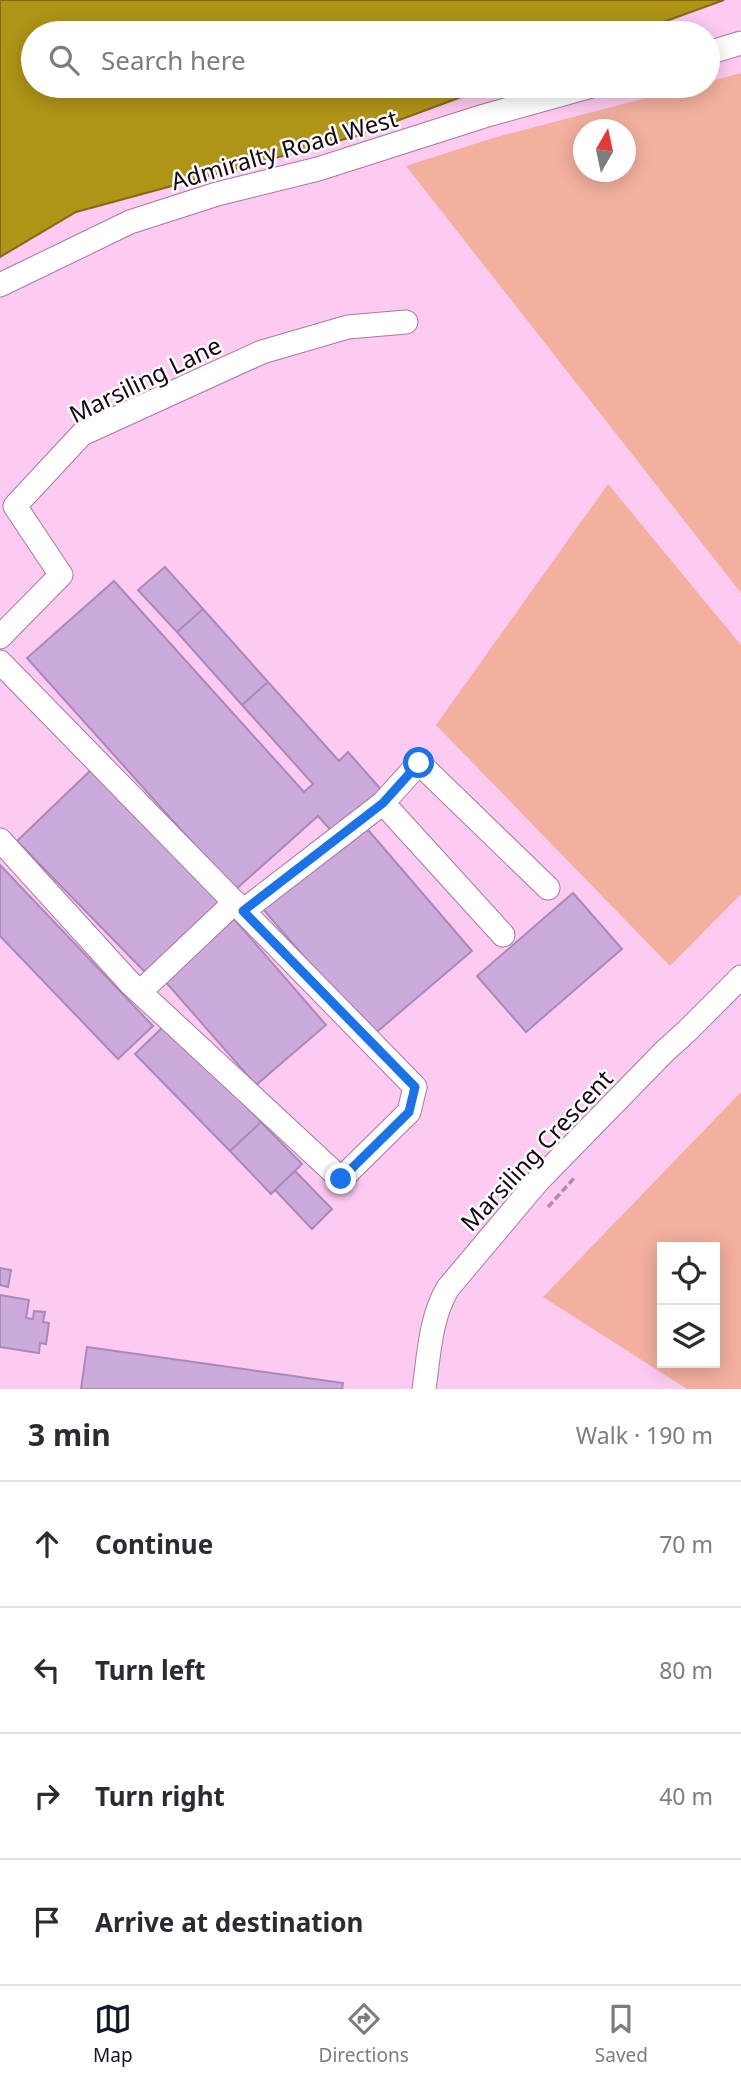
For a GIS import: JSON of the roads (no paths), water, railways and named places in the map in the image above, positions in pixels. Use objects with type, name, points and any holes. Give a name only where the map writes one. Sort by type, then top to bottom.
[{"type":"street","points":[[720,49],[741,43]]},
{"type":"street","name":"Admiralty Road West","points":[[0,285],[130,222],[217,194],[318,169],[549,98]]},
{"type":"street","name":"Marsiling Lane","points":[[0,637],[61,575],[15,506],[82,434],[262,352],[348,327],[406,322]]},
{"type":"street","points":[[0,662],[415,1087],[409,1112],[341,1179],[139,992],[0,840]]},
{"type":"street","points":[[139,992],[239,907],[383,803],[419,763],[548,888]]},
{"type":"street","points":[[383,803],[503,935]]},
{"type":"street","name":"Marsiling Crescent","points":[[424,1389],[430,1340],[440,1303],[448,1288],[538,1181],[741,977]]}]
